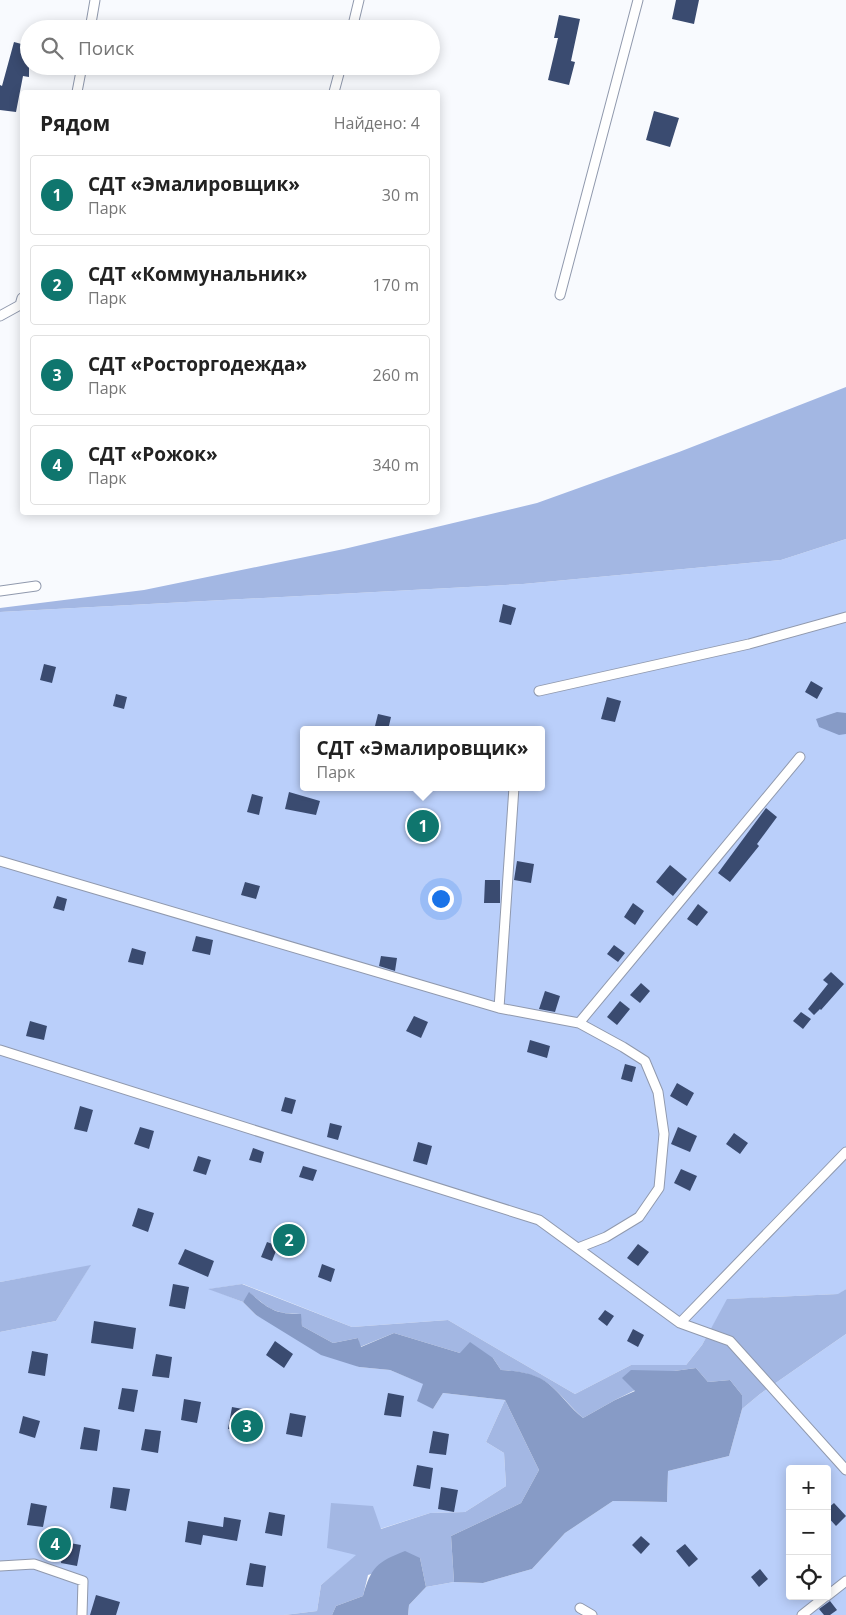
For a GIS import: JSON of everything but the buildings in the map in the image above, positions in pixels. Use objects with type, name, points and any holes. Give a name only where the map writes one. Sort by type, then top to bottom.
[{"type":"lane","points":[[92,20],[96,0]]},
{"type":"lane","points":[[354,20],[360,0]]},
{"type":"lane","points":[[560,295],[638,0]]},
{"type":"lane","points":[[77,90],[80,75]]},
{"type":"lane","points":[[335,90],[339,75]]},
{"type":"lane","points":[[0,316],[20,305]]},
{"type":"lane","points":[[0,591],[36,586]]},
{"type":"lane","points":[[539,691],[749,644],[846,618]]},
{"type":"lane","points":[[579,1023],[800,757]]},
{"type":"lane","points":[[499,1008],[514,791]]},
{"type":"lane","points":[[0,861],[499,1008],[579,1023],[645,1060],[658,1092],[664,1134],[659,1188],[639,1217],[606,1237],[578,1248]]},
{"type":"lane","points":[[0,1050],[540,1220],[680,1323],[730,1341],[846,1470]]},
{"type":"lane","points":[[680,1323],[846,1152]]},
{"type":"lane","points":[[0,1566],[34,1564],[83,1581],[82,1615]]},
{"type":"lane","points":[[831,1593],[846,1581]]},
{"type":"lane","points":[[802,1615],[822,1600]]},
{"type":"lane","points":[[580,1608],[592,1615]]},
{"type":"shaded area","points":[[846,387],[846,539],[781,560],[523,584],[0,612],[0,608],[144,590],[344,549],[537,503],[679,452]]},
{"type":"shaded area","points":[[846,539],[846,1289],[839,1294],[728,1299],[702,1345],[686,1365],[631,1365],[575,1394],[448,1320],[352,1327],[243,1284],[210,1289],[243,1302],[256,1315],[359,1367],[390,1370],[424,1384],[433,1409],[443,1393],[505,1400],[486,1442],[504,1453],[506,1486],[465,1512],[430,1513],[380,1529],[357,1555],[321,1585],[317,1611],[284,1615],[0,1615],[0,1332],[56,1321],[90,1266],[0,1282],[0,612],[523,584],[781,560]]},
{"type":"shaded area","points":[[837,712],[846,713],[846,734],[839,735],[819,727],[816,719]]},
{"type":"shaded area","points":[[91,1265],[56,1321],[0,1332],[0,1282]]},
{"type":"shaded area","points":[[242,1284],[352,1327],[448,1320],[575,1394],[631,1365],[686,1365],[702,1345],[727,1299],[838,1294],[846,1289],[846,1334],[760,1394],[742,1409],[742,1395],[730,1380],[708,1382],[696,1368],[674,1371],[583,1418],[545,1381],[527,1374],[501,1370],[493,1358],[460,1353],[394,1333],[360,1347],[358,1338],[333,1343],[302,1326],[300,1314],[272,1310],[250,1293],[243,1302],[208,1289]]},
{"type":"shaded area","points":[[249,1292],[262,1303],[278,1312],[301,1314],[302,1326],[333,1343],[358,1338],[361,1347],[394,1333],[460,1353],[470,1342],[493,1358],[501,1370],[527,1373],[545,1381],[583,1418],[635,1391],[622,1378],[631,1370],[674,1371],[696,1368],[708,1382],[730,1380],[742,1395],[742,1409],[729,1456],[668,1471],[667,1502],[613,1501],[565,1533],[532,1569],[483,1583],[454,1582],[451,1536],[521,1503],[539,1470],[505,1400],[443,1393],[433,1409],[417,1401],[423,1384],[390,1370],[359,1367],[321,1355],[256,1315],[243,1302]]},
{"type":"shaded area","points":[[846,1334],[846,1615],[408,1615],[409,1605],[426,1587],[454,1582],[483,1583],[532,1569],[565,1533],[613,1501],[667,1502],[668,1471],[729,1456],[742,1409],[760,1394]]},
{"type":"shaded area","points":[[505,1400],[539,1470],[521,1503],[451,1536],[454,1582],[426,1587],[420,1558],[368,1575],[363,1596],[336,1606],[332,1615],[284,1615],[317,1611],[321,1585],[356,1555],[327,1548],[331,1503],[373,1506],[381,1529],[430,1513],[465,1512],[506,1486],[504,1453],[486,1442]]},
{"type":"shaded area","points":[[405,1551],[420,1558],[426,1587],[409,1605],[408,1615],[332,1615],[336,1606],[363,1596],[372,1572],[382,1562]]},
{"type":"place","name":"СДТ «Эмалировщик»","points":[[423,826]]},
{"type":"place","name":"СДТ «Коммунальник»","points":[[289,1240]]},
{"type":"place","name":"СДТ «Росторгодежда»","points":[[247,1426]]},
{"type":"place","name":"СДТ «Рожок»","points":[[55,1544]]}]
